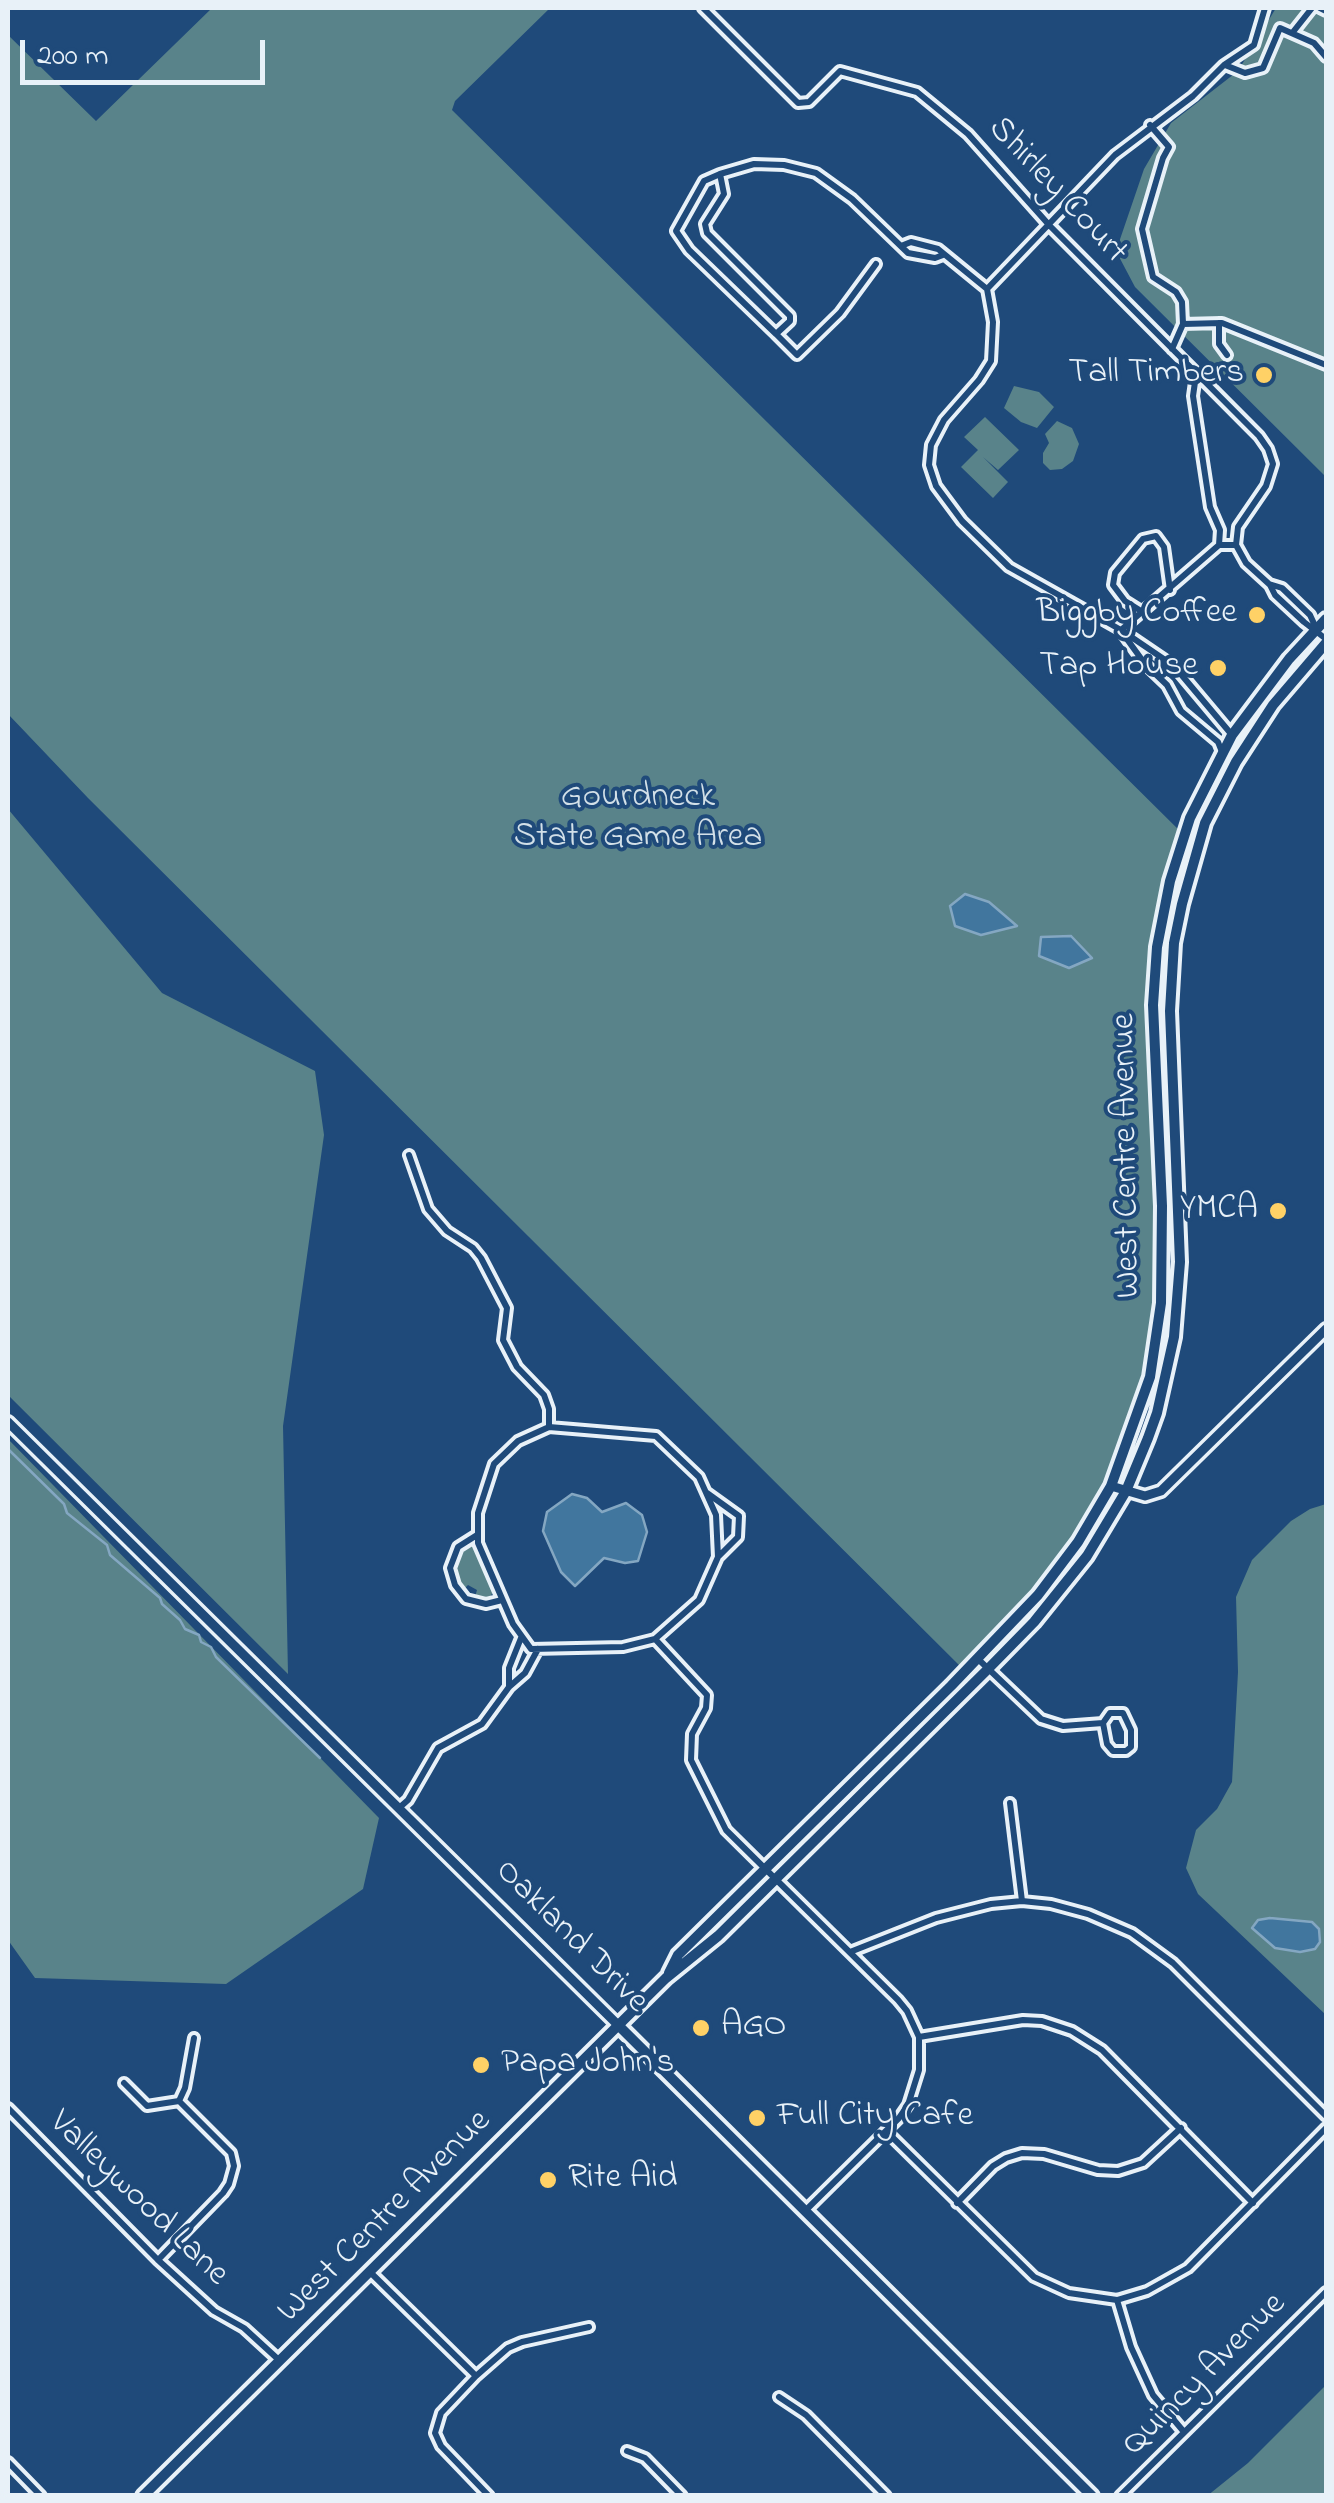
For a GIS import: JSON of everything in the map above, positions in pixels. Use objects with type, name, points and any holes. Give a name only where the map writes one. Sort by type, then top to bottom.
[{"type":"main road","name":"West Centre Avenue","points":[[666,1978],[678,1955],[1038,1595],[1078,1542],[1110,1486],[1150,1377],[1161,1302],[1162,1206],[1153,1005],[1157,947],[1170,881],[1190,818],[1232,735],[1266,686],[1326,619]]},
{"type":"main road","name":"West Centre Avenue","points":[[143,2496],[666,1978],[718,1936],[988,1669],[1058,1594],[1126,1492],[1157,1413],[1178,1306],[1180,1262],[1170,1010],[1174,943],[1182,904],[1206,823],[1236,762],[1273,704],[1326,641]]},
{"type":"main road","name":"Oakland Drive","points":[[619,2026],[1092,2496]]},
{"type":"street","name":"Shirley Court","points":[[703,8],[798,103],[809,102],[840,71],[917,92],[968,134],[1050,226],[1259,436],[1272,464],[1266,486],[1238,527],[1236,545]]},
{"type":"street","points":[[987,289],[1115,155],[1192,96],[1224,65],[1254,46],[1266,8]]},
{"type":"street","points":[[1293,32],[1312,8]]},
{"type":"street","points":[[1224,65],[1244,73],[1263,68],[1280,28],[1314,43],[1326,56]]},
{"type":"street","points":[[1150,126],[1169,148],[1162,158],[1142,229],[1153,278],[1176,292],[1182,302],[1183,324],[1172,349]]},
{"type":"street","points":[[876,264],[840,313],[798,355],[689,250],[676,230],[704,181],[754,164],[784,164],[816,173],[846,194],[901,246],[911,242],[938,249],[987,289],[993,322],[990,360],[979,380],[938,428],[929,452],[932,477],[962,522],[1009,567],[1121,630],[1178,670],[1232,735]]},
{"type":"street","points":[[720,174],[724,194],[705,224],[707,233],[790,316],[790,321],[776,334]]},
{"type":"street","points":[[1183,324],[1219,323],[1326,365]]},
{"type":"street","points":[[1219,323],[1218,344],[1227,355]]},
{"type":"street","points":[[1196,375],[1193,396],[1210,506],[1220,530],[1219,545]]},
{"type":"street","points":[[1141,611],[1125,600],[1113,584],[1115,572],[1144,539],[1156,536],[1164,547],[1170,590]]},
{"type":"street","points":[[1121,630],[1219,545],[1236,545],[1246,563],[1269,584],[1282,588],[1310,616],[1326,641]]},
{"type":"street","points":[[1121,630],[1166,685],[1181,711],[1218,742],[1222,752]]},
{"type":"street","points":[[409,1155],[428,1209],[447,1231],[473,1248],[507,1308],[503,1340],[517,1367],[544,1395],[549,1427]]},
{"type":"street","points":[[1110,1486],[1151,1496],[1161,1491],[1326,1329]]},
{"type":"street","name":"Oakland Drive","points":[[8,1422],[619,2026]]},
{"type":"street","points":[[705,1491],[739,1516],[738,1538],[718,1556],[699,1600],[655,1638],[623,1647],[531,1649],[502,1600],[478,1543],[478,1513],[494,1464],[518,1440],[549,1427],[656,1436],[698,1476],[716,1515],[718,1556]]},
{"type":"street","points":[[478,1534],[458,1547],[450,1568],[456,1585],[466,1598],[486,1604],[502,1600]]},
{"type":"street","points":[[509,1688],[509,1668],[522,1636]]},
{"type":"street","points":[[655,1638],[707,1696],[706,1708],[692,1734],[691,1760],[726,1830],[887,1989],[907,2011],[919,2037],[920,2070],[915,2089],[899,2118],[805,2211]]},
{"type":"street","points":[[398,1808],[408,1800],[438,1748],[482,1724],[524,1673],[538,1649]]},
{"type":"street","points":[[978,1658],[1041,1719],[1063,1726],[1102,1723],[1110,1713],[1123,1712],[1132,1730],[1131,1746],[1126,1752],[1112,1751],[1102,1723]]},
{"type":"street","points":[[1010,1803],[1022,1901]]},
{"type":"street","points":[[850,1952],[964,1910],[1022,1901],[1088,1914],[1153,1946],[1190,1978],[1326,2116]]},
{"type":"street","points":[[919,2037],[1010,2020],[1058,2026],[1102,2050],[1254,2202]]},
{"type":"street","points":[[179,2101],[194,2038]]},
{"type":"street","points":[[124,2083],[147,2106],[179,2101]]},
{"type":"street","points":[[158,2260],[223,2193],[234,2166],[231,2152],[179,2101]]},
{"type":"street","name":"Valleywood Lane","points":[[8,2108],[158,2260],[214,2312],[244,2328],[280,2362]]},
{"type":"street","points":[[956,2203],[993,2166],[1022,2152],[1118,2171],[1143,2163],[1180,2128]]},
{"type":"street","points":[[886,2132],[1020,2265],[1048,2286],[1092,2298],[1117,2300],[1147,2292],[1176,2276],[1326,2128]]},
{"type":"street","points":[[370,2272],[476,2376]]},
{"type":"street","name":"Quincy Avenue","points":[[1120,2496],[1326,2292]]},
{"type":"street","points":[[1117,2300],[1131,2347],[1152,2395],[1184,2432]]},
{"type":"street","points":[[488,2496],[441,2446],[435,2433],[442,2413],[508,2348],[589,2327]]},
{"type":"street","points":[[779,2398],[806,2415],[886,2496]]},
{"type":"street","points":[[628,2452],[644,2458],[682,2496]]},
{"type":"street","points":[[8,2462],[41,2496]]},
{"type":"green space","name":"Gourdneck State Game Area","points":[[212,8],[550,8],[455,101],[452,110],[1187,838],[1170,891],[1158,956],[1155,1001],[1165,1296],[1151,1387],[1076,1551],[1020,1623],[967,1673],[8,714],[8,35],[96,121]]},
{"type":"green space","points":[[1276,8],[1326,8],[1326,477],[1135,287],[1116,251],[1144,169],[1171,123],[1238,71]]},
{"type":"green space","points":[[1014,386],[1039,392],[1054,407],[1037,428],[1021,422],[1004,408]]},
{"type":"green space","points":[[985,417],[1019,450],[998,470],[983,457],[1008,482],[993,498],[961,467],[978,450],[964,437]]},
{"type":"green space","points":[[1057,421],[1072,428],[1079,444],[1073,461],[1062,469],[1050,470],[1043,463],[1049,443],[1045,434]]},
{"type":"green space","points":[[8,809],[162,993],[315,1071],[324,1135],[283,1426],[288,1674],[8,1395]]},
{"type":"green space","points":[[8,1439],[379,1818],[363,1889],[226,1984],[35,1978],[8,1940]]},
{"type":"green space","points":[[1326,1504],[1326,2015],[1198,1894],[1186,1868],[1196,1830],[1217,1809],[1232,1782],[1238,1672],[1236,1597],[1252,1560],[1291,1521]]},
{"type":"green space","points":[[472,1542],[493,1592],[490,1597],[475,1597],[477,1590],[468,1585],[463,1590],[456,1579],[454,1564],[458,1552]]},
{"type":"green space","points":[[1326,2385],[1326,2495],[1207,2496],[1248,2463]]},
{"type":"water","points":[[965,894],[989,902],[1017,926],[981,935],[955,926],[950,906]]},
{"type":"water","points":[[1071,936],[1092,958],[1069,968],[1039,956],[1041,937]]},
{"type":"water","points":[[572,1494],[587,1498],[602,1512],[626,1503],[642,1515],[647,1532],[638,1561],[625,1563],[604,1558],[575,1586],[561,1572],[543,1531],[547,1512]]},
{"type":"water","points":[[1258,1920],[1312,1922],[1319,1929],[1320,1942],[1315,1949],[1300,1952],[1275,1948],[1252,1928]]},
{"type":"waterway","points":[[8,1449],[64,1504],[67,1513],[107,1545],[110,1555],[160,1598],[185,1629],[199,1635],[201,1642],[211,1647],[216,1657],[320,1758]]},
{"type":"place","name":"Tall Timbers","points":[[1264,375]]},
{"type":"place","name":"Biggby Coffee","points":[[1257,615]]},
{"type":"place","name":"Tap House","points":[[1218,668]]},
{"type":"place","name":"YMCA","points":[[1278,1211]]},
{"type":"place","name":"AGO","points":[[701,2028]]},
{"type":"place","name":"Papa John's","points":[[481,2065]]},
{"type":"place","name":"Full City Cafe","points":[[757,2118]]},
{"type":"place","name":"Rite Aid","points":[[548,2180]]}]
